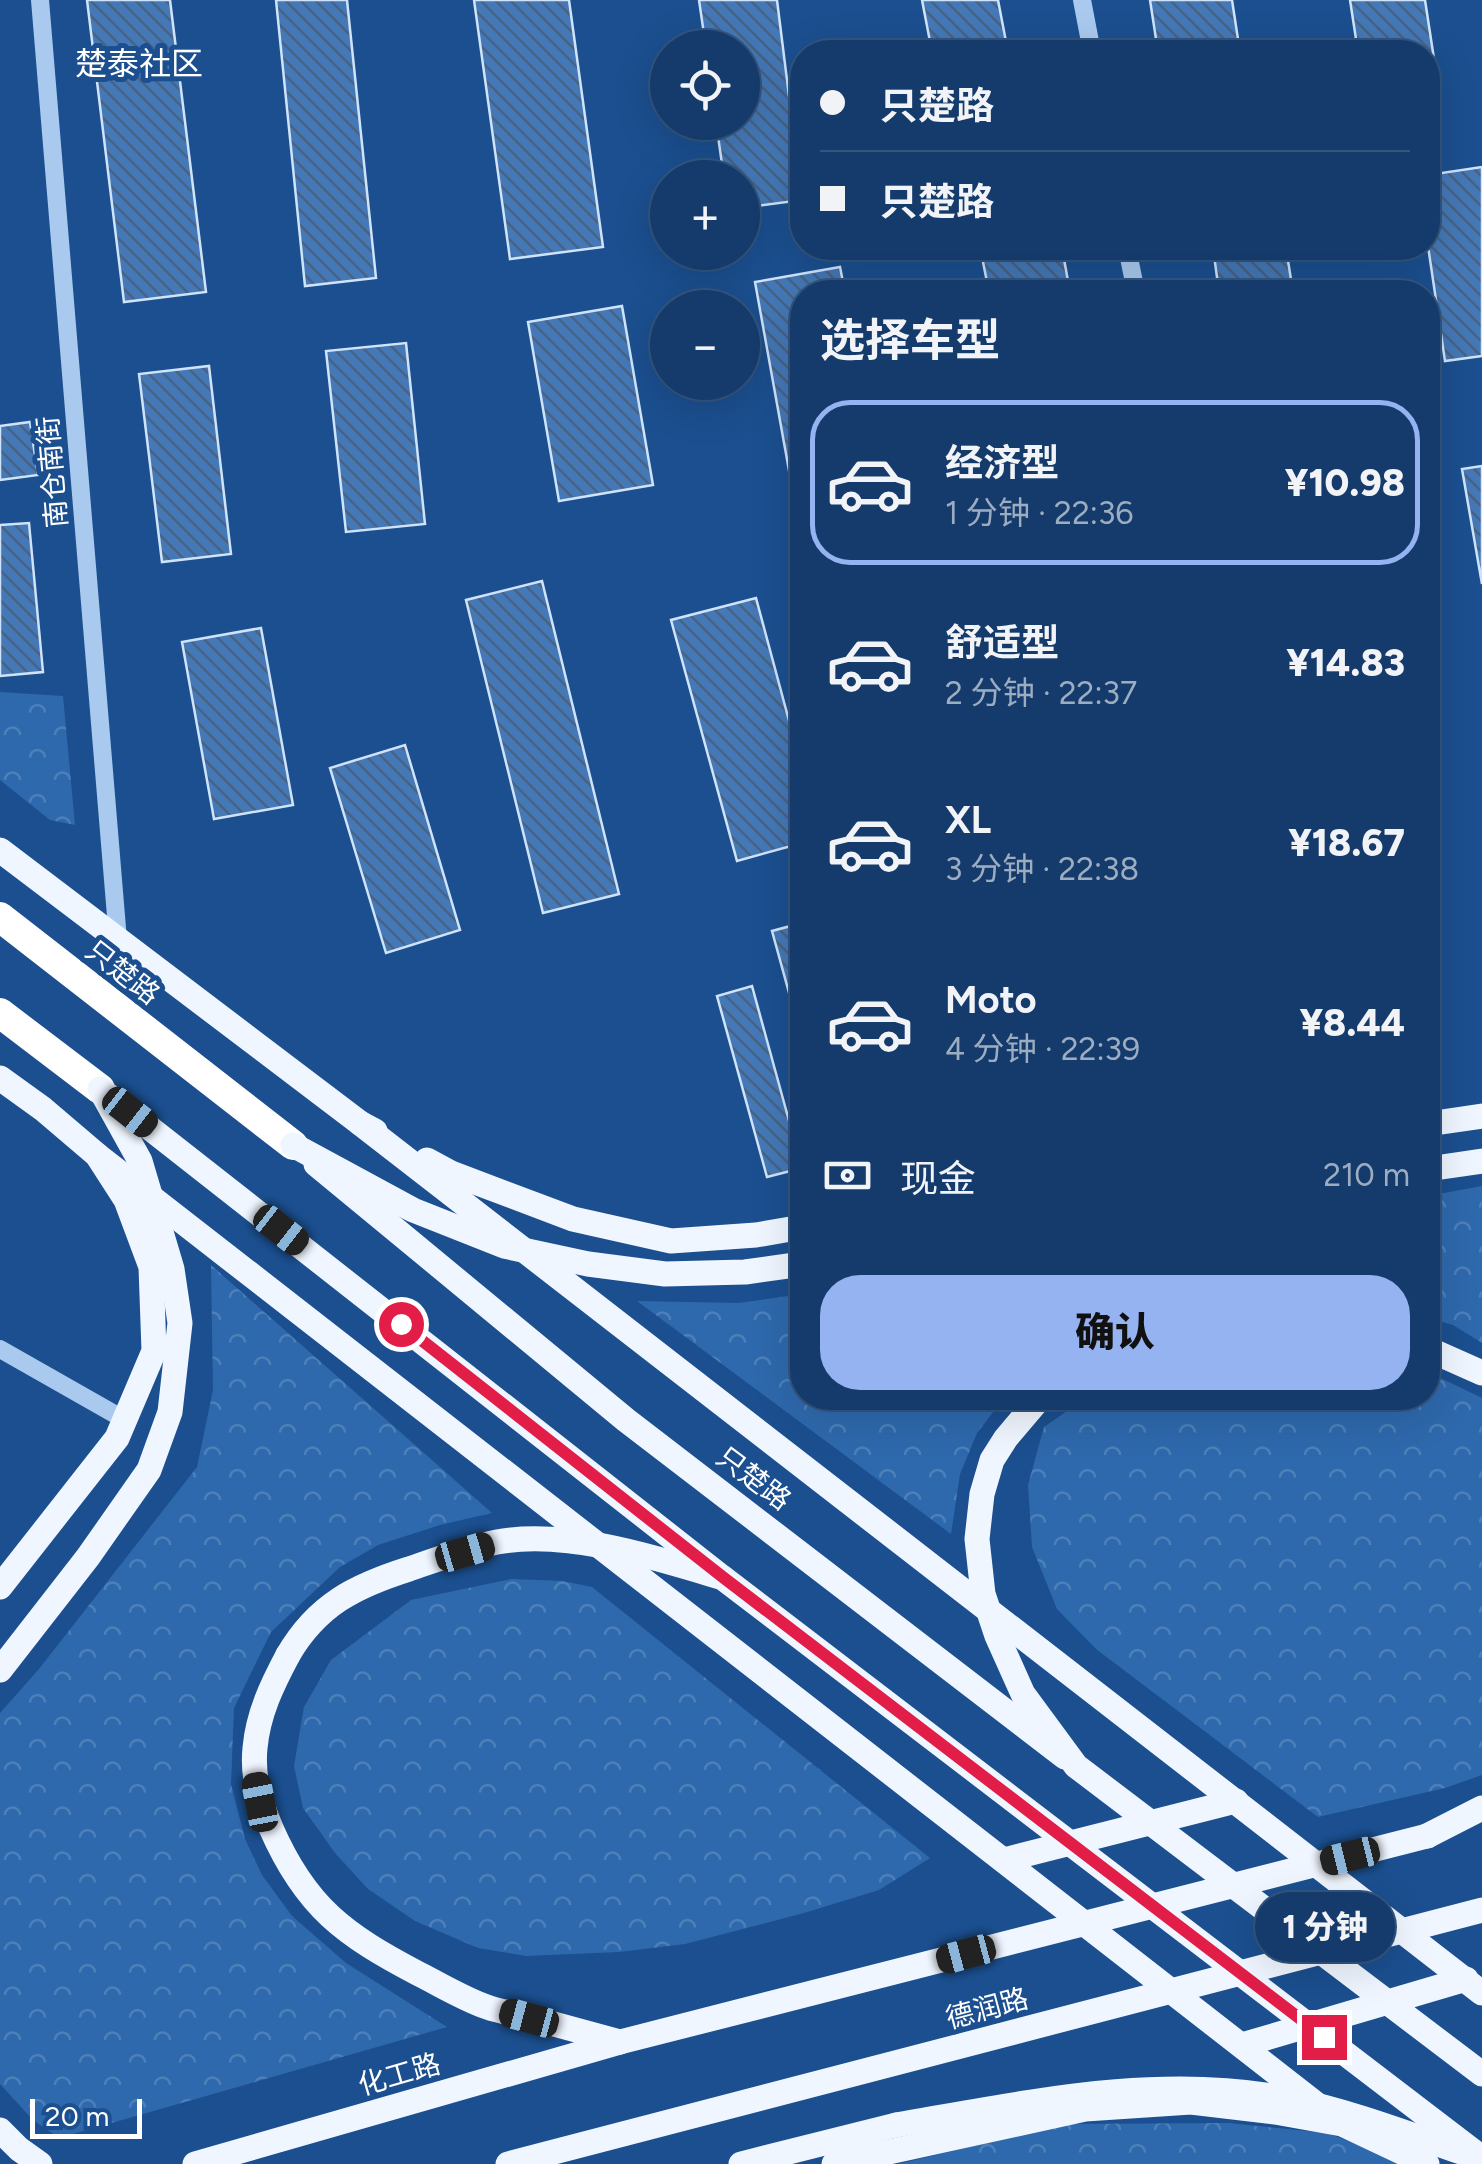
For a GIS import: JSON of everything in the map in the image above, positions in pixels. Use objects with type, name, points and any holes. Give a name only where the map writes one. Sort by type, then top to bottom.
[{"type":"highway","name":"只楚路","points":[[0,917],[293,1146]]},
{"type":"highway","points":[[0,1012],[100,1089]]},
{"type":"main road","points":[[0,850],[360,1123],[1474,1986]]},
{"type":"main road","points":[[0,1078],[1342,2124],[1428,2164]]},
{"type":"main road","points":[[100,1089],[724,1578],[1482,2159]]},
{"type":"main road","points":[[0,1670],[88,1557],[148,1470],[170,1412],[180,1323],[172,1269],[140,1161],[100,1089]]},
{"type":"main road","points":[[1440,1122],[1482,1116]]},
{"type":"main road","points":[[360,1123],[451,1173],[572,1219],[671,1240],[790,1229]]},
{"type":"main road","points":[[293,1146],[413,1210],[504,1246],[588,1264],[665,1274],[744,1272],[790,1266]]},
{"type":"main road","name":"只楚路","points":[[293,1146],[626,1420],[1482,2074]]},
{"type":"main road","points":[[0,1587],[117,1438],[154,1352],[151,1267],[126,1200],[97,1155]]},
{"type":"main road","points":[[1440,1166],[1482,1161]]},
{"type":"main road","points":[[1440,1354],[1482,1373]]},
{"type":"main road","points":[[1030,1410],[992,1460],[982,1494],[977,1538],[983,1594],[1024,1694],[1076,1766]]},
{"type":"main road","points":[[620,2042],[487,2007],[372,1949],[336,1923],[290,1868],[260,1802],[254,1762],[258,1724],[278,1672],[318,1615],[345,1594],[432,1561],[498,1542],[564,1541],[648,1556],[724,1578]]},
{"type":"main road","points":[[1004,1860],[1236,1800]]},
{"type":"main road","points":[[1426,1836],[1482,1808]]},
{"type":"main road","name":"德润路","points":[[620,2042],[1482,1822]]},
{"type":"main road","name":"德润路","points":[[508,2164],[1482,1910]]},
{"type":"main road","points":[[1242,2045],[1474,1986]]},
{"type":"main road","name":"化工路","points":[[194,2164],[620,2042]]},
{"type":"main road","points":[[741,2164],[896,2125],[1056,2097],[1134,2088],[1287,2098],[1351,2114],[1482,2159]]},
{"type":"main road","points":[[834,2164],[1085,2109],[1190,2102],[1342,2124]]},
{"type":"main road","points":[[0,2130],[40,2164]]},
{"type":"street","name":"南仓南街","points":[[40,0],[118,940]]},
{"type":"street","points":[[1082,0],[1090,40]]},
{"type":"street","points":[[0,1349],[125,1420]]},
{"type":"green space","points":[[0,692],[63,696],[75,825],[50,820],[0,780]]},
{"type":"green space","points":[[1482,1186],[1482,1343],[1440,1321],[1440,1194]]},
{"type":"green space","points":[[211,1265],[492,1513],[378,1545],[340,1567],[271,1632],[234,1708],[231,1784],[245,1839],[262,1875],[292,1916],[346,1963],[447,2027],[59,2138],[33,2120],[0,2084],[0,1713],[197,1467],[213,1390]]},
{"type":"green space","points":[[790,1296],[790,1410],[995,1410],[977,1433],[960,1474],[951,1534],[637,1301],[739,1303]]},
{"type":"green space","points":[[1440,1378],[1482,1398],[1482,1775],[1445,1788],[1318,1817],[1096,1649],[1057,1609],[1032,1547],[1028,1485],[1044,1427],[1069,1410],[1440,1410]]},
{"type":"green space","points":[[511,1579],[563,1581],[592,1587],[930,1858],[879,1890],[685,1944],[619,1952],[526,1956],[478,1948],[415,1921],[368,1889],[335,1853],[303,1808],[294,1766],[304,1707],[331,1660],[411,1600]]},
{"type":"green space","points":[[1229,2123],[1327,2133],[1410,2164],[898,2164],[1066,2124]]},
{"type":"building","points":[[87,0],[170,0],[206,292],[124,302]]},
{"type":"building","points":[[276,0],[347,0],[376,278],[305,286]]},
{"type":"building","points":[[474,0],[569,0],[603,247],[510,259]]},
{"type":"building","points":[[699,0],[777,0],[790,104],[790,202],[760,206],[760,160],[721,160],[719,140],[760,140],[760,30],[703,30]]},
{"type":"building","points":[[922,0],[998,0],[1006,40],[930,40]]},
{"type":"building","points":[[1150,0],[1232,0],[1238,40],[1156,40]]},
{"type":"building","points":[[1350,0],[1425,0],[1431,40],[1356,40]]},
{"type":"building","points":[[1482,167],[1482,356],[1445,361],[1440,280],[1433,280],[1430,260],[1440,260],[1440,173]]},
{"type":"building","points":[[983,260],[1064,260],[1068,280],[987,280]]},
{"type":"building","points":[[1215,260],[1288,260],[1291,280],[1217,280]]},
{"type":"building","points":[[840,267],[843,280],[790,280],[790,476],[760,310],[760,290],[756,290],[755,282]]},
{"type":"building","points":[[622,306],[653,485],[559,501],[528,322]]},
{"type":"building","points":[[406,343],[425,524],[346,532],[326,351]]},
{"type":"building","points":[[209,366],[231,554],[162,562],[139,374]]},
{"type":"building","points":[[30,422],[38,475],[0,480],[0,426]]},
{"type":"building","points":[[1482,466],[1482,584],[1462,469]]},
{"type":"building","points":[[29,523],[43,672],[0,676],[0,525]]},
{"type":"building","points":[[542,581],[619,894],[543,913],[466,600]]},
{"type":"building","points":[[756,598],[790,724],[790,846],[737,861],[671,620]]},
{"type":"building","points":[[261,628],[293,805],[214,819],[182,642]]},
{"type":"building","points":[[405,745],[460,930],[386,953],[330,768]]},
{"type":"building","points":[[790,926],[790,996],[772,931]]},
{"type":"building","points":[[752,986],[790,1124],[790,1171],[767,1177],[717,996]]},
{"type":"district","name":"楚泰社区","points":[[139,64]]},
{"type":"route","points":[[401,1324],[724,1578],[1324,2037]]}]
